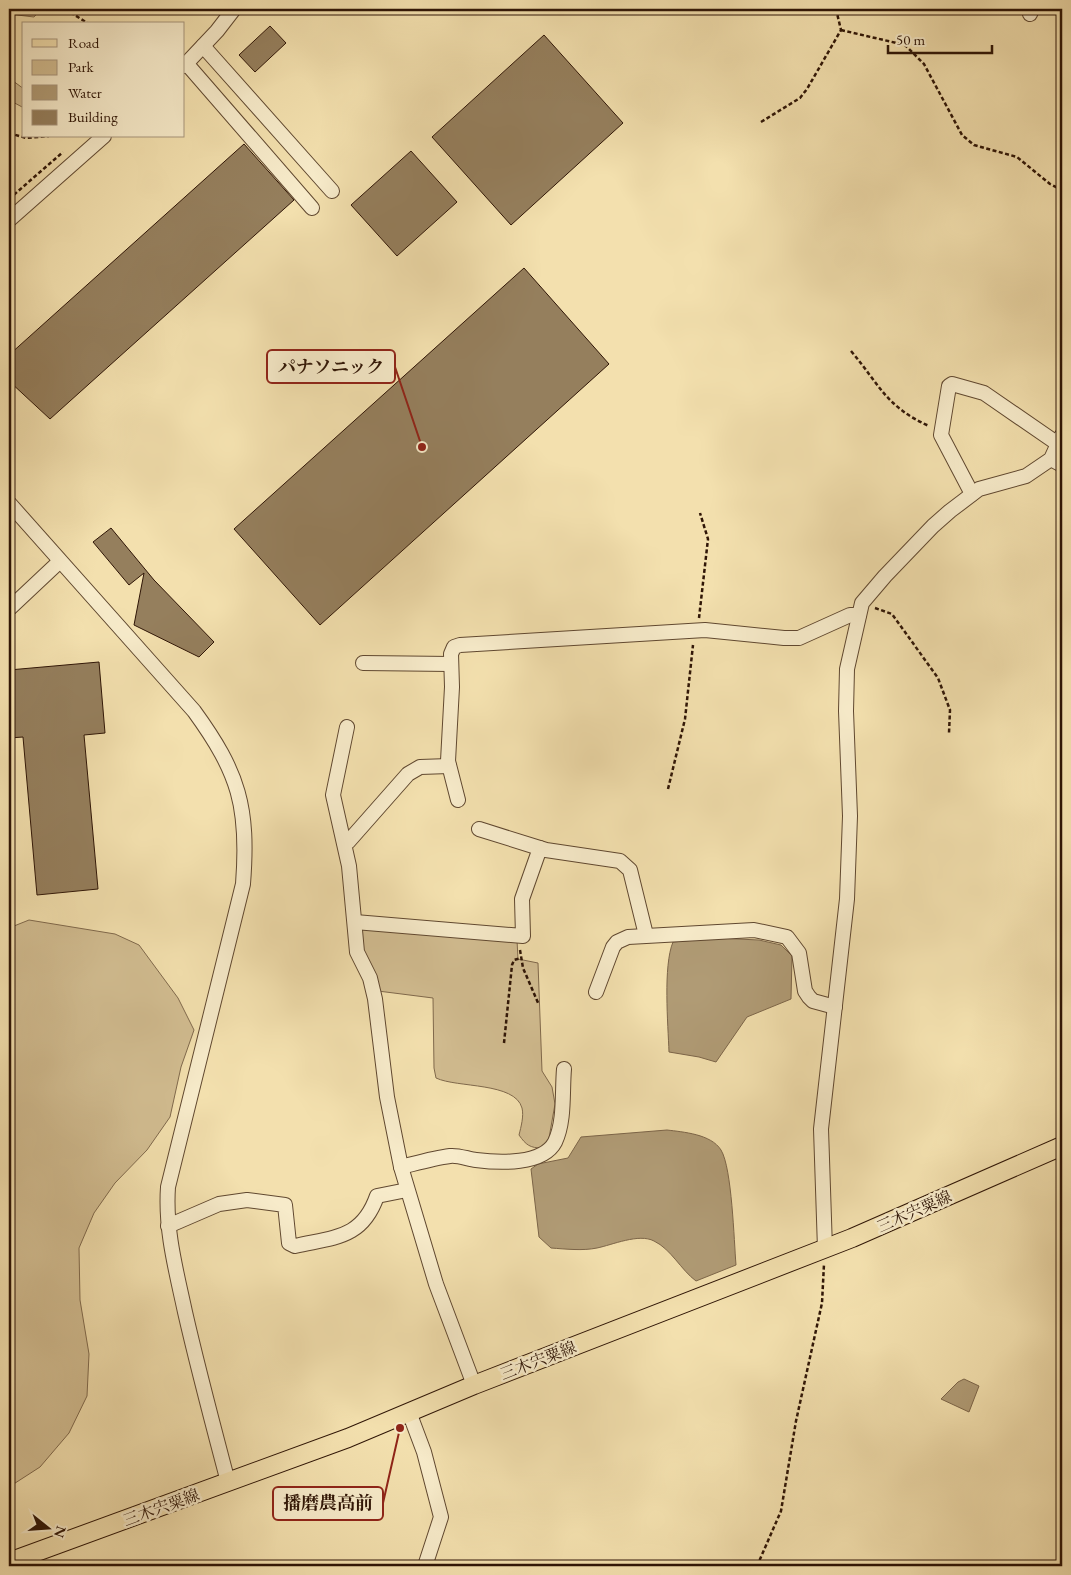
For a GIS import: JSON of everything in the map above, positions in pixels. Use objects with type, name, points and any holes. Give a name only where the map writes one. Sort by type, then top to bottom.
[{"type":"main road","name":"三木宍粟線","points":[[12,1558],[348,1438],[474,1385],[825,1249],[1062,1146]]},
{"type":"street","points":[[234,9],[185,64],[312,208]]},
{"type":"street","points":[[203,46],[332,191]]},
{"type":"street","points":[[9,220],[102,138]]},
{"type":"street","points":[[458,800],[449,766],[451,664],[454,647],[460,645],[698,631],[799,638],[850,615],[861,609],[933,526],[972,494],[979,489],[1026,476],[1056,462],[1060,440],[984,393],[957,384],[950,386],[942,432],[952,459],[972,494]]},
{"type":"street","points":[[9,503],[194,711],[218,744],[234,777],[243,814],[245,853],[243,884],[168,1187],[168,1226],[195,1355],[228,1482]]},
{"type":"street","points":[[9,608],[60,562]]},
{"type":"street","points":[[825,1249],[821,1129],[848,899],[850,816],[846,711],[847,669],[861,609]]},
{"type":"street","points":[[363,663],[451,664]]},
{"type":"street","points":[[347,726],[334,795],[349,866],[357,952],[370,978],[375,999],[387,1097],[401,1167],[436,1284],[474,1385]]},
{"type":"street","points":[[344,842],[348,842],[408,774],[420,768],[449,766]]},
{"type":"street","points":[[479,829],[540,848],[620,861],[630,870],[646,935]]},
{"type":"street","points":[[355,922],[522,936],[522,899],[540,848]]},
{"type":"street","points":[[596,992],[608,959],[617,942],[628,936],[754,930],[787,937],[800,953],[805,991],[809,997],[813,1002],[835,1007]]},
{"type":"street","points":[[401,1167],[452,1156],[486,1161],[529,1159],[541,1155],[555,1141],[560,1120],[564,1069]]},
{"type":"street","points":[[168,1226],[219,1204],[247,1200],[285,1205],[289,1243],[295,1246],[348,1234],[356,1229],[372,1210],[377,1196],[408,1190]]},
{"type":"street","points":[[409,1412],[424,1452],[441,1517],[426,1566]]},
{"type":"path","points":[[14,9],[24,14],[28,9]]},
{"type":"path","points":[[65,9],[86,22]]},
{"type":"path","points":[[761,122],[800,98],[841,30],[836,9]]},
{"type":"path","points":[[841,30],[905,45],[924,64],[962,135],[974,145],[1017,157],[1050,184],[1062,190]]},
{"type":"path","points":[[9,133],[22,137]]},
{"type":"path","points":[[9,199],[69,147]]},
{"type":"path","points":[[851,351],[876,385],[907,416],[942,432]]},
{"type":"path","points":[[668,789],[685,720],[692,646],[698,631],[708,539],[700,513]]},
{"type":"path","points":[[861,609],[892,614],[938,678],[950,710],[949,733]]},
{"type":"path","points":[[518,936],[522,958],[538,1005]]},
{"type":"path","points":[[504,1043],[512,964],[514,960],[522,958]]},
{"type":"path","points":[[1062,1177],[1058,1206],[1062,1216]]},
{"type":"path","points":[[757,1566],[781,1511],[796,1421],[822,1303],[825,1249]]},
{"type":"green space","points":[[9,9],[41,9],[34,17],[9,14]]},
{"type":"green space","points":[[9,78],[22,88],[22,107],[9,100]]},
{"type":"green space","points":[[29,920],[115,934],[139,945],[178,998],[194,1030],[181,1067],[170,1117],[147,1150],[115,1183],[94,1213],[79,1248],[80,1300],[89,1354],[87,1396],[69,1433],[40,1467],[9,1487],[9,928]]},
{"type":"green space","points":[[360,926],[517,940],[518,959],[538,963],[542,1071],[552,1087],[555,1104],[549,1138],[542,1148],[529,1145],[519,1135],[523,1111],[517,1100],[509,1094],[436,1078],[434,1068],[433,998],[378,991],[364,955]]},
{"type":"water","points":[[717,938],[759,940],[781,945],[792,956],[791,999],[747,1017],[716,1062],[669,1052],[667,980],[673,942]]},
{"type":"water","points":[[667,1130],[704,1137],[711,1140],[721,1150],[728,1172],[736,1265],[696,1281],[666,1249],[648,1239],[626,1240],[597,1248],[574,1250],[551,1248],[539,1237],[531,1169],[538,1164],[568,1158],[581,1137]]},
{"type":"water","points":[[964,1379],[979,1386],[969,1412],[941,1399],[958,1382]]},
{"type":"building","points":[[270,26],[286,43],[255,72],[239,55]]},
{"type":"building","points":[[544,35],[623,123],[511,225],[432,137]]},
{"type":"building","points":[[244,144],[294,200],[50,419],[9,381],[9,355]]},
{"type":"building","points":[[411,151],[457,202],[397,256],[351,205]]},
{"type":"building","points":[[524,268],[609,364],[320,625],[234,529]]},
{"type":"building","points":[[111,528],[154,580],[214,642],[199,657],[134,625],[144,573],[129,585],[93,542]]},
{"type":"building","points":[[99,662],[105,733],[84,735],[98,889],[37,895],[23,737],[9,738],[9,670]]},
{"type":"place","name":"パナソニック","points":[[422,447]]},
{"type":"place","name":"播磨農高前","points":[[400,1428]]}]
